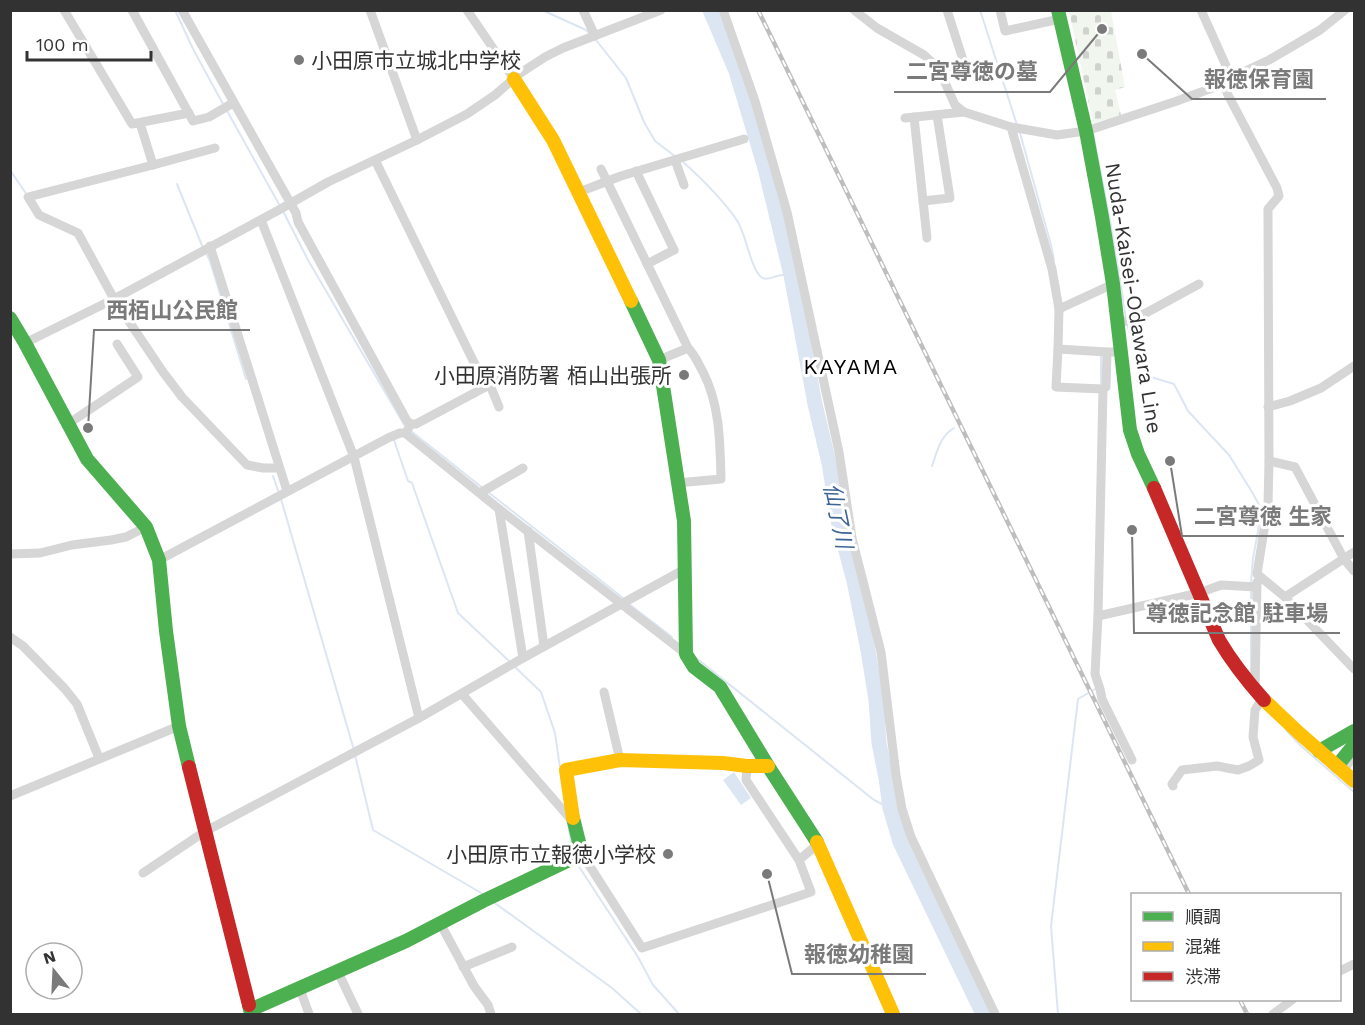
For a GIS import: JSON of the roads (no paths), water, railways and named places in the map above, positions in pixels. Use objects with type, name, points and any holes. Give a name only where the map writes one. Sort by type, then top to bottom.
[{"type":"street","points":[[64,10],[132,124],[189,113]]},
{"type":"street","points":[[132,10],[193,121],[209,117],[233,103]]},
{"type":"street","points":[[182,10],[296,213],[298,222],[407,421],[406,429]]},
{"type":"street","points":[[370,10],[417,140]]},
{"type":"street","points":[[467,10],[553,140],[659,360],[684,521],[686,649],[694,667],[720,687],[818,844],[893,1014]]},
{"type":"street","points":[[583,10],[594,36]]},
{"type":"street","points":[[19,338],[114,299],[328,182],[467,114],[545,57],[661,10]]},
{"type":"street","points":[[723,10],[788,212],[839,452],[852,537],[881,652],[896,775],[904,816],[911,837],[995,1014]]},
{"type":"street","points":[[854,10],[877,28],[924,55],[939,69],[950,95],[964,112],[1011,127],[1057,135],[1086,131],[1174,102],[1228,80],[1320,30],[1345,10]]},
{"type":"street","points":[[939,69],[964,63],[947,10]]},
{"type":"street","points":[[1000,10],[1005,31],[1059,15]]},
{"type":"street","points":[[1173,786],[1172,784],[1182,770],[1217,766],[1238,770],[1259,760],[1253,737],[1257,574],[1268,505],[1268,209],[1279,196],[1277,188],[1227,93],[1227,68],[1201,10]]},
{"type":"street","name":"Nuda-Kaisei-Odawara Line","points":[[1059,15],[1086,131],[1113,284],[1118,324],[1114,352],[1132,437],[1224,649],[1254,688],[1354,782]]},
{"type":"street","points":[[927,238],[909,117],[964,112]]},
{"type":"street","points":[[923,201],[950,198],[937,115]]},
{"type":"street","points":[[140,123],[153,165]]},
{"type":"street","points":[[1011,127],[1052,269],[1059,309],[1056,387],[1103,389]]},
{"type":"street","points":[[579,192],[636,171],[744,139]]},
{"type":"street","points":[[215,148],[28,197],[39,215],[78,233],[114,299],[176,389],[230,449],[247,465],[279,468]]},
{"type":"street","points":[[677,159],[684,185]]},
{"type":"street","points":[[375,160],[499,407]]},
{"type":"street","points":[[601,169],[712,393],[719,429],[721,479],[677,483]]},
{"type":"street","points":[[636,171],[674,250],[647,264]]},
{"type":"street","points":[[261,220],[354,457],[419,718]]},
{"type":"street","points":[[210,246],[287,491]]},
{"type":"street","points":[[1059,309],[1113,284]]},
{"type":"street","points":[[1118,324],[1146,313],[1199,284]]},
{"type":"street","points":[[10,318],[87,459],[146,526],[159,560],[179,726],[249,1012],[406,941],[488,898],[582,854]]},
{"type":"street","points":[[68,424],[138,377],[117,344]]},
{"type":"street","points":[[659,360],[688,348]]},
{"type":"street","points":[[1058,349],[1114,352],[1106,387],[1103,389],[1095,674],[1102,699],[1132,760]]},
{"type":"street","points":[[1268,406],[1290,401],[1321,388],[1354,366]]},
{"type":"street","points":[[159,560],[510,374]]},
{"type":"street","points":[[406,429],[499,509],[622,604],[686,649]]},
{"type":"street","points":[[1269,461],[1295,467],[1344,559],[1354,571]]},
{"type":"street","points":[[480,493],[523,468]]},
{"type":"street","points":[[499,509],[523,658]]},
{"type":"street","points":[[10,554],[40,553],[72,545],[126,537],[146,526]]},
{"type":"street","points":[[528,531],[544,646]]},
{"type":"street","points":[[1285,597],[1354,552]]},
{"type":"street","points":[[143,873],[204,832],[419,718],[685,569]]},
{"type":"street","points":[[1257,574],[1285,597],[1354,669]]},
{"type":"street","points":[[1098,616],[1199,593],[1221,585],[1257,586]]},
{"type":"street","points":[[10,637],[23,645],[77,704],[99,758]]},
{"type":"street","points":[[604,692],[620,760]]},
{"type":"street","points":[[462,694],[568,816],[573,816]]},
{"type":"street","points":[[10,796],[179,726]]},
{"type":"street","points":[[1319,751],[1354,731]]},
{"type":"street","points":[[1340,769],[1354,745]]},
{"type":"street","points":[[1340,769],[1354,758]]},
{"type":"street","points":[[747,766],[746,780],[799,860],[811,892],[642,948],[582,854],[566,770],[620,760],[768,766]]},
{"type":"street","points":[[799,860],[818,844]]},
{"type":"street","points":[[440,923],[491,1014]]},
{"type":"street","points":[[463,967],[512,947]]},
{"type":"street","points":[[338,972],[358,1014]]},
{"type":"street","points":[[300,989],[309,1014]]},
{"type":"street","points":[[1273,1014],[1289,1001]]},
{"type":"waterway","points":[[175,10],[223,104]]},
{"type":"waterway","points":[[542,10],[590,34]]},
{"type":"waterway","name":"仙了川","points":[[710,10],[736,71],[765,168],[791,275],[815,404],[829,463],[839,525],[854,581],[868,650],[876,700],[879,743],[890,808],[900,842],[983,1014]]},
{"type":"waterway","points":[[980,10],[1017,125]]},
{"type":"waterway","points":[[596,40],[626,78],[644,122],[655,141],[676,157]]},
{"type":"waterway","points":[[226,109],[280,206]]},
{"type":"waterway","points":[[1020,133],[1054,260]]},
{"type":"waterway","points":[[1093,133],[1116,252],[1126,319]]},
{"type":"waterway","points":[[681,160],[704,181],[732,213],[744,235],[757,273],[766,279],[784,275],[792,279]]},
{"type":"waterway","points":[[10,170],[27,195]]},
{"type":"waterway","points":[[177,184],[203,248]]},
{"type":"waterway","points":[[283,211],[308,260],[406,428]]},
{"type":"waterway","points":[[206,253],[246,379]]},
{"type":"waterway","points":[[1127,325],[1144,367],[1151,377],[1174,384],[1188,411],[1229,455],[1262,510],[1251,583]]},
{"type":"waterway","points":[[1099,355],[1101,355],[1101,387]]},
{"type":"waterway","points":[[932,466],[942,440],[954,428]]},
{"type":"waterway","points":[[411,431],[484,489]]},
{"type":"waterway","points":[[394,440],[408,481],[412,483],[458,613],[509,661]]},
{"type":"waterway","points":[[273,476],[279,493]]},
{"type":"waterway","points":[[488,492],[623,598]]},
{"type":"waterway","points":[[281,499],[354,750]]},
{"type":"waterway","points":[[1251,588],[1251,676]]},
{"type":"waterway","points":[[629,604],[672,637]]},
{"type":"waterway","points":[[695,657],[874,800],[890,808]]},
{"type":"waterway","points":[[515,667],[541,692],[555,733],[560,768]]},
{"type":"waterway","points":[[1058,1014],[1051,926],[1078,699],[1097,688]]},
{"type":"waterway","points":[[1286,730],[1354,792]]},
{"type":"waterway","points":[[355,755],[373,830],[483,894]]},
{"type":"waterway","points":[[569,830],[573,854]]},
{"type":"waterway","points":[[576,862],[638,957],[653,985],[679,1014]]},
{"type":"waterway","points":[[492,901],[612,988],[641,1014]]},
{"type":"railway","points":[[758,10],[1189,893]]},
{"type":"railway","points":[[1240,1001],[1247,1014]]},
{"type":"place","name":"二宮尊徳の墓","points":[[1102,29]]},
{"type":"place","name":"報徳保育園","points":[[1142,54]]},
{"type":"place","name":"小田原市立城北中学校","points":[[299,60]]},
{"type":"place","name":"小田原消防署 栢山出張所","points":[[684,375]]},
{"type":"place","name":"西栢山公民館","points":[[88,428]]},
{"type":"place","name":"二宮尊徳 生家","points":[[1170,461]]},
{"type":"place","name":"尊徳記念館 駐車場","points":[[1132,530]]},
{"type":"place","name":"小田原市立報徳小学校","points":[[668,854]]},
{"type":"place","name":"報徳幼稚園","points":[[767,874]]},
{"type":"district","name":"KAYAMA","points":[[851,366]]}]
